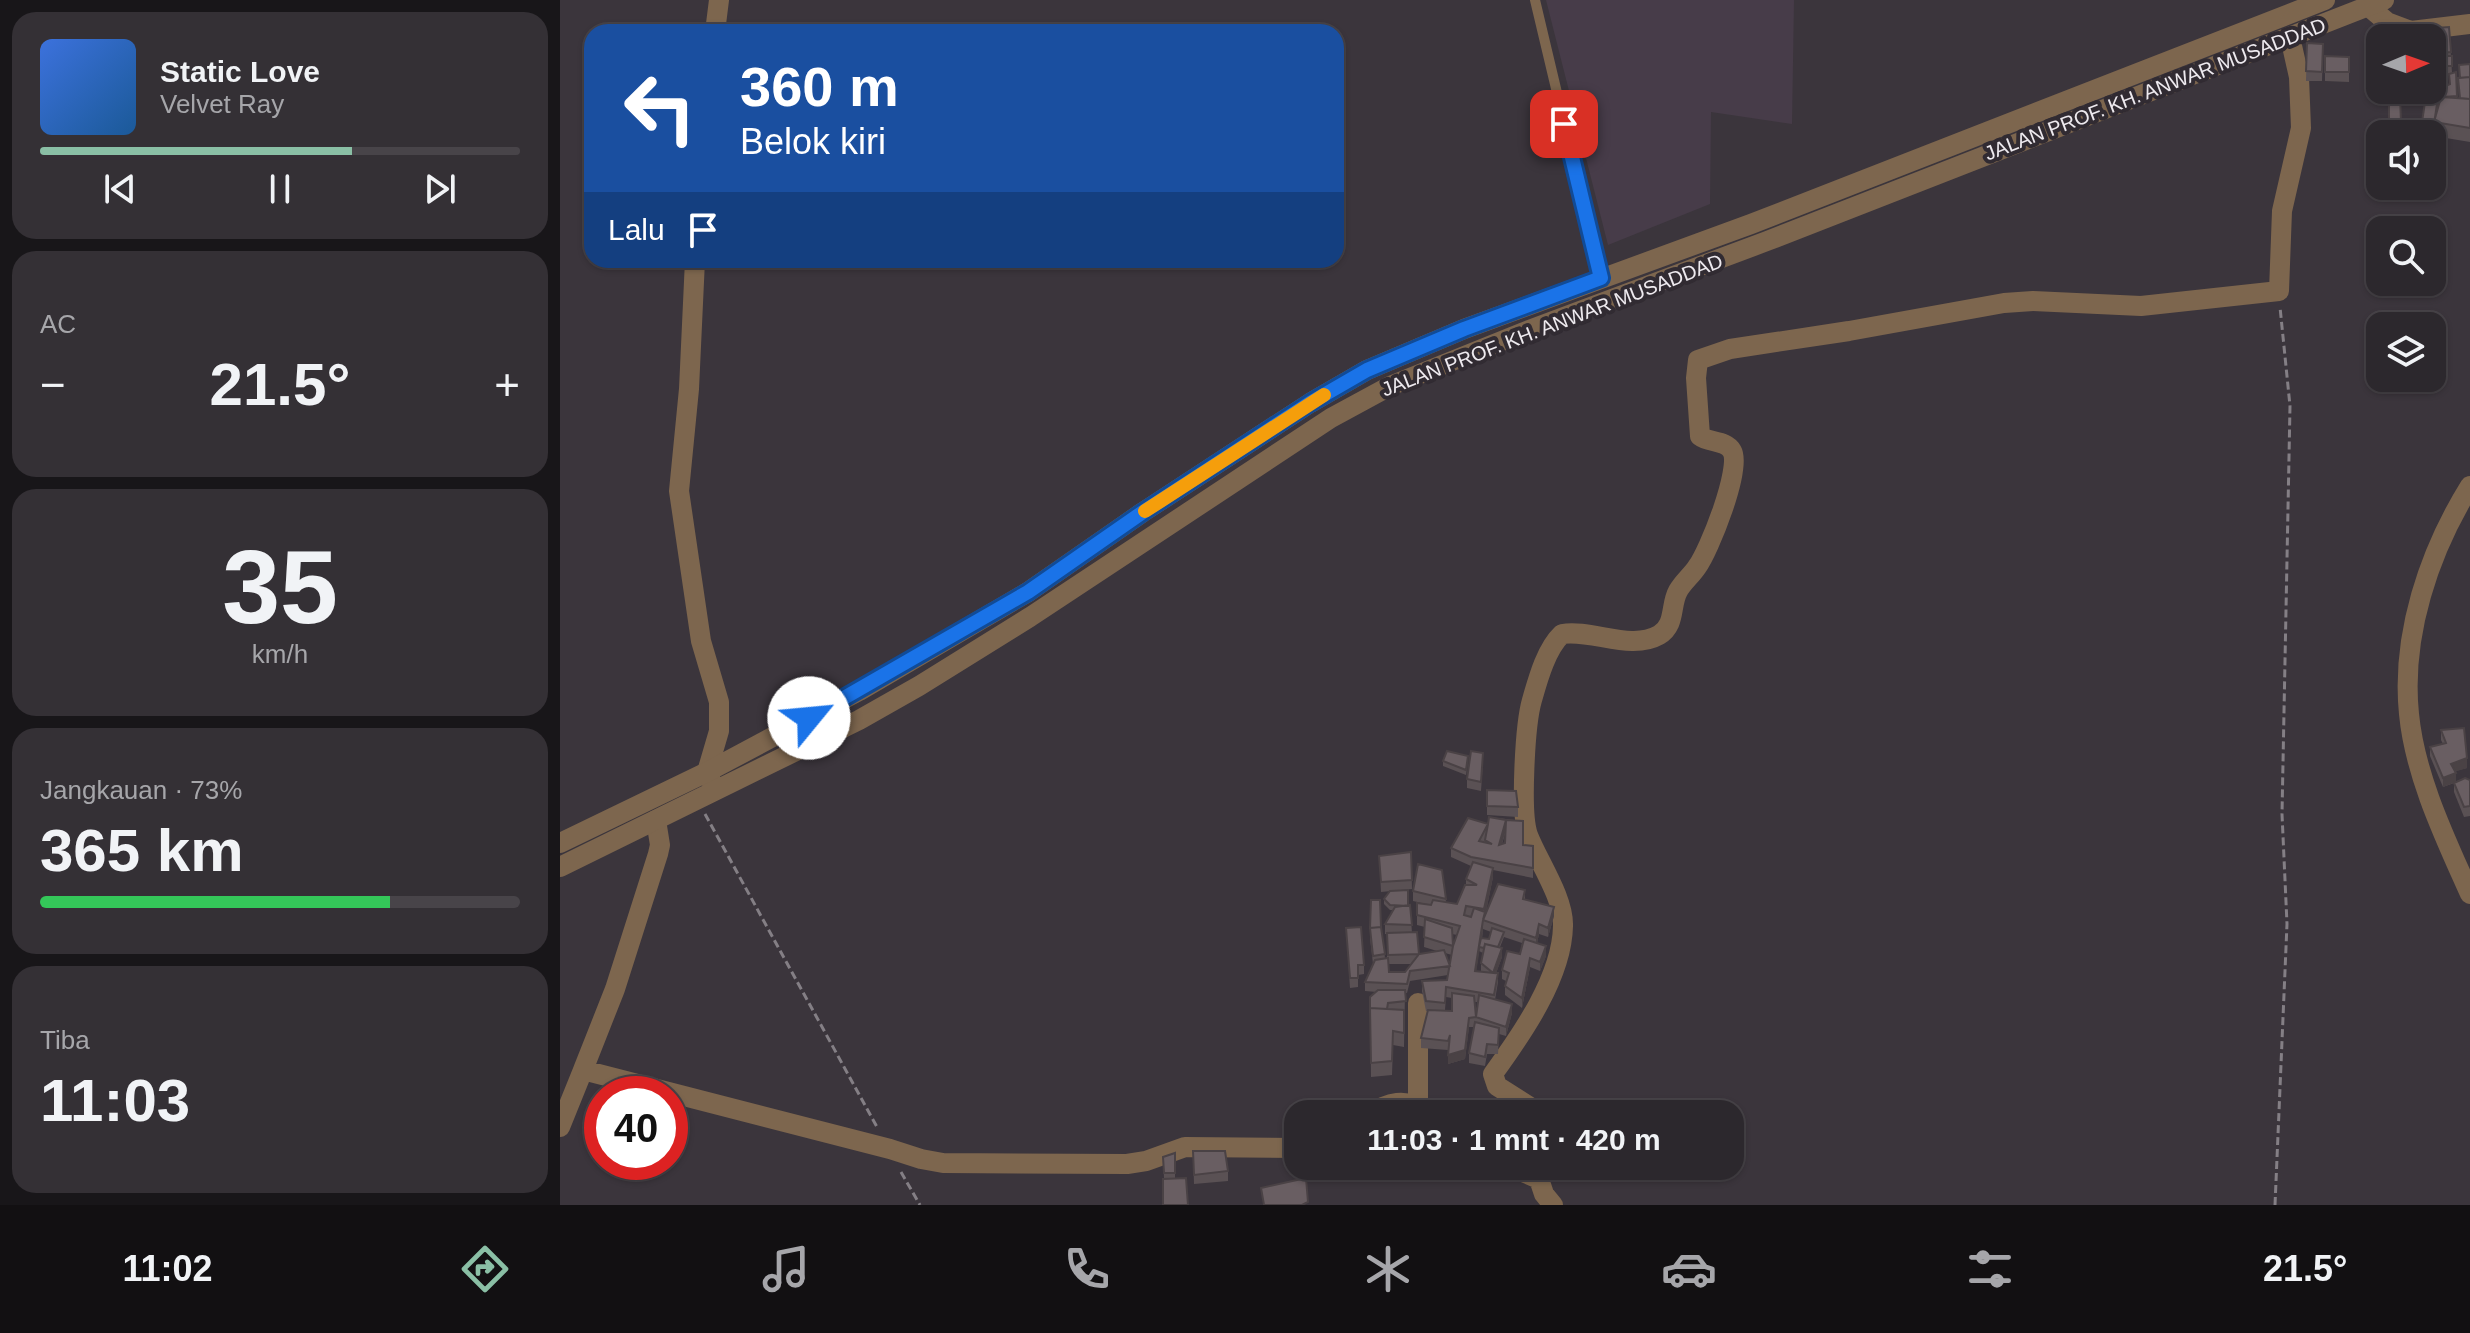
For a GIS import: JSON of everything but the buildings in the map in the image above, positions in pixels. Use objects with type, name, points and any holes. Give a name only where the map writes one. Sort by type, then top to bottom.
[{"type":"street","points":[[716,24],[719,0]]},
{"type":"street","name":"JALAN PROF. KH. ANWAR MUSADDAD","points":[[560,843],[707,772],[859,691],[1028,592],[1233,453],[1367,370],[1464,329],[1875,175],[2325,0]]},
{"type":"street","points":[[2376,3],[2397,28],[2411,31],[2470,24]]},
{"type":"street","name":"JALAN PROF. KH. ANWAR MUSADDAD","points":[[560,867],[859,720],[919,686],[1030,617],[1331,418],[1390,386],[2376,3]]},
{"type":"street","points":[[1519,1100],[1497,1086],[1493,1074],[1535,1013],[1559,953],[1563,932],[1562,912],[1527,832],[1524,807],[1531,702],[1548,657],[1562,634],[1643,640],[1661,634],[1673,616],[1676,594],[1697,568],[1710,545],[1730,485],[1734,458],[1724,444],[1700,436],[1696,378],[1698,360],[1730,349],[2004,303],[2033,301],[2141,306],[2279,291],[2282,211],[2301,128],[2299,77],[2290,37]]},
{"type":"street","points":[[1875,175],[1884,195]]},
{"type":"street","points":[[695,268],[689,389],[679,491],[701,641],[719,702],[719,731],[707,772],[706,796]]},
{"type":"street","points":[[1594,281],[1594,307]]},
{"type":"street","points":[[2470,486],[2435,553],[2419,604],[2408,665],[2409,715],[2432,807],[2470,894]]},
{"type":"street","points":[[560,1127],[615,989],[658,854],[660,845],[656,820]]},
{"type":"street","points":[[1418,1003],[1423,1100]]},
{"type":"street","points":[[583,1070],[943,1163],[1127,1164],[1146,1161],[1185,1147],[1284,1148]]},
{"type":"street","points":[[1541,1180],[1544,1194],[1553,1205]]},
{"type":"lane","points":[[1535,0],[1594,281]]},
{"type":"path","points":[[2275,1205],[2287,924],[2282,814],[2290,406],[2279,291]]},
{"type":"path","points":[[706,796],[920,1205]]},
{"type":"shaded area","points":[[1546,0],[1794,0],[1792,124],[1711,112],[1710,204],[1608,245]]},
{"type":"slow traffic","points":[[1145,511],[1324,395]]},
{"type":"route","points":[[809,718],[1028,592],[1143,512],[1310,403],[1367,370],[1464,329],[1601,278],[1564,124]]}]
